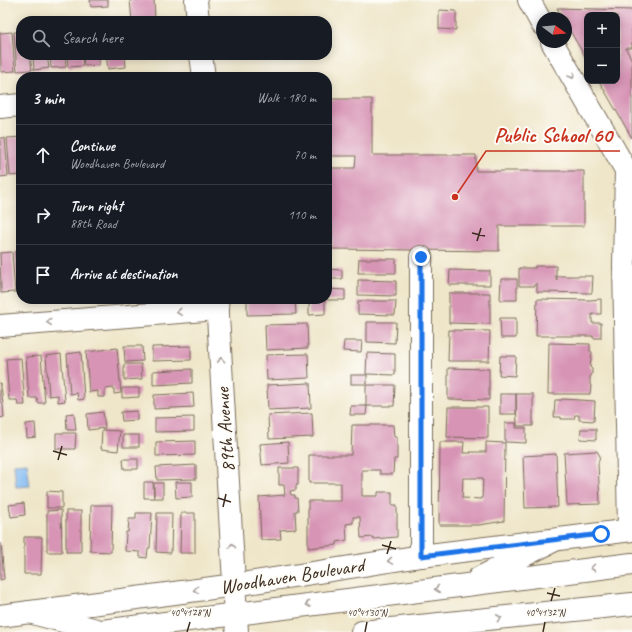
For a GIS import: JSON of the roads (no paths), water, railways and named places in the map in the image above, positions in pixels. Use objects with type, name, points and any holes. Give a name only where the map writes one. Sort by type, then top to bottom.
[{"type":"street","points":[[196,0],[198,16]]},
{"type":"street","points":[[529,0],[536,13]]},
{"type":"street","points":[[555,48],[626,170],[631,530]]},
{"type":"street","points":[[202,60],[203,72]]},
{"type":"street","points":[[0,107],[16,105]]},
{"type":"street","points":[[421,257],[421,556]]},
{"type":"street","points":[[0,326],[217,304]]},
{"type":"street","name":"89th Avenue","points":[[217,304],[237,623]]},
{"type":"street","name":"Woodhaven Boulevard","points":[[0,616],[234,585],[421,556],[631,530]]},
{"type":"street","points":[[467,585],[515,559],[555,540]]},
{"type":"street","name":"Woodhaven Boulevard","points":[[97,632],[237,623],[467,585],[632,564]]},
{"type":"street","points":[[362,632],[632,604]]},
{"type":"street","points":[[29,612],[97,632]]},
{"type":"street","points":[[450,624],[474,632]]},
{"type":"water","points":[[27,463],[30,486],[16,487],[14,464]]},
{"type":"place","name":"Public School 60","points":[[455,197]]}]
